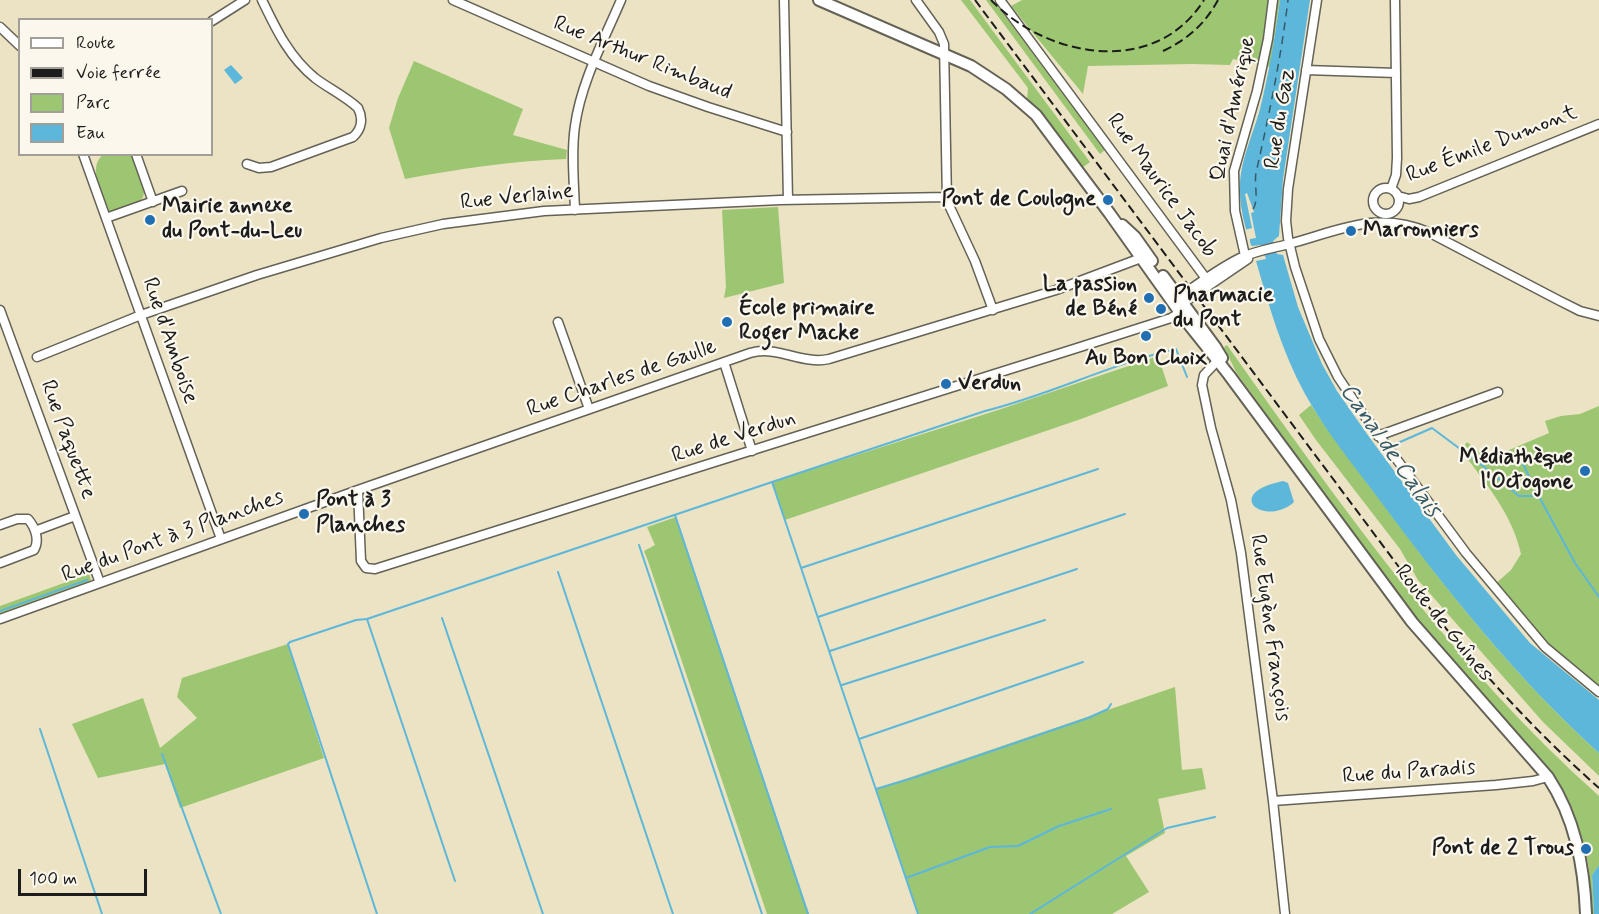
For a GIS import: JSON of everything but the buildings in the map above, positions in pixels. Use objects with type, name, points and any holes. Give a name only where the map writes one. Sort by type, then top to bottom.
[{"type":"main road","points":[[819,0],[945,54],[991,78],[1031,110],[1141,258],[1180,306]]},
{"type":"main road","points":[[1110,214],[1136,237],[1180,306]]},
{"type":"main road","name":"Route de Guînes","points":[[1180,306],[1213,342],[1219,359],[1229,375],[1412,622],[1548,777],[1561,801],[1578,848],[1585,884],[1586,914]]},
{"type":"street","points":[[213,20],[245,0]]},
{"type":"street","points":[[247,164],[255,167],[271,167],[349,139],[357,134],[361,123],[358,108],[312,76],[291,54],[262,0]]},
{"type":"street","name":"Rue Arthur Rimbaud","points":[[453,0],[666,93],[787,132]]},
{"type":"street","points":[[575,210],[574,128],[581,98],[594,62],[621,0]]},
{"type":"street","points":[[784,0],[788,200]]},
{"type":"street","points":[[916,0],[942,36],[945,54],[947,197],[975,261],[993,310]]},
{"type":"street","name":"Rue Maurice Jacob","points":[[1000,0],[1208,281]]},
{"type":"street","name":"Quai d'Amérique","points":[[1246,258],[1235,211],[1234,171],[1257,91],[1268,39],[1273,0]]},
{"type":"street","name":"Rue du Gaz","points":[[1317,0],[1288,189],[1285,245],[1324,351],[1338,377],[1378,436],[1466,553],[1515,613],[1553,654],[1599,692]]},
{"type":"street","points":[[1391,189],[1396,170],[1397,134],[1395,0]]},
{"type":"street","points":[[0,27],[18,44]]},
{"type":"street","points":[[1306,70],[1396,73]]},
{"type":"street","name":"Rue Émile Dumont","points":[[1398,196],[1409,199],[1419,197],[1599,124]]},
{"type":"street","name":"Rue d'Amboise","points":[[85,156],[221,539]]},
{"type":"street","points":[[137,156],[153,202]]},
{"type":"street","points":[[1387,214],[1398,207],[1398,196],[1391,189],[1381,188],[1375,194],[1373,202],[1376,209],[1387,214],[1419,228],[1560,302],[1599,316]]},
{"type":"street","points":[[106,218],[182,191]]},
{"type":"street","name":"Rue Verlaine","points":[[37,357],[141,315],[257,275],[343,248],[425,227],[500,215],[575,210],[788,200],[947,197]]},
{"type":"street","points":[[1285,245],[1357,224],[1365,220],[1376,209]]},
{"type":"street","points":[[1357,224],[1389,222],[1419,228]]},
{"type":"street","name":"Rue de Verdun","points":[[358,490],[361,561],[366,568],[375,569],[1160,321],[1208,281],[1255,253],[1285,245]]},
{"type":"street","name":"Rue Charles de Gaulle","points":[[358,490],[750,353],[767,350],[813,360],[824,360],[1065,287],[1141,258]]},
{"type":"street","name":"Rue Paquette","points":[[0,310],[100,583]]},
{"type":"street","points":[[558,322],[589,409]]},
{"type":"street","name":"Rue Eugène François","points":[[1219,359],[1204,375],[1202,385],[1240,545],[1285,914]]},
{"type":"street","points":[[724,362],[752,451]]},
{"type":"street","points":[[1378,436],[1497,392]]},
{"type":"street","name":"Rue du Pont à 3 Planches","points":[[0,619],[358,490]]},
{"type":"street","points":[[35,531],[75,516]]},
{"type":"street","points":[[0,525],[24,518],[32,524],[36,546],[34,550],[0,563]]},
{"type":"street","name":"Rue du Paradis","points":[[1273,801],[1496,785],[1548,777]]},
{"type":"green space","points":[[961,0],[970,0],[1090,162],[1082,168],[1027,99],[1028,88]]},
{"type":"green space","points":[[986,0],[993,0],[1105,150],[1100,154]]},
{"type":"green space","points":[[1022,0],[1280,0],[1270,67],[1233,59],[1230,65],[1088,66],[1083,94],[1011,6]]},
{"type":"green space","points":[[414,61],[523,109],[513,135],[567,150],[566,159],[485,166],[405,179],[389,128],[398,98]]},
{"type":"green space","points":[[102,156],[132,156],[144,187],[142,199],[128,208],[110,213],[96,175],[98,161]]},
{"type":"green space","points":[[778,207],[784,283],[724,298],[726,287],[722,210]]},
{"type":"green space","points":[[1227,345],[1355,523],[1447,638],[1495,693],[1599,796],[1599,865],[1592,875],[1594,914],[1591,914],[1589,869],[1583,840],[1570,807],[1554,777],[1425,631],[1362,548],[1236,372],[1224,347]]},
{"type":"green space","points":[[1158,356],[1168,386],[1081,419],[785,520],[772,482]]},
{"type":"green space","points":[[1311,405],[1410,541],[1486,636],[1569,725],[1599,753],[1599,776],[1543,722],[1418,580],[1400,549],[1299,415]]},
{"type":"green space","points":[[1599,406],[1599,685],[1542,639],[1495,584],[1511,570],[1521,554],[1517,539],[1504,512],[1461,450],[1467,442],[1488,459],[1549,433],[1545,421],[1580,414]]},
{"type":"green space","points":[[676,517],[809,914],[767,914],[644,551],[655,545],[647,527]]},
{"type":"green space","points":[[89,574],[91,580],[87,583],[0,614],[0,606]]},
{"type":"green space","points":[[288,644],[324,758],[180,808],[165,764],[98,778],[72,724],[143,698],[160,748],[197,718],[177,697],[182,678]]},
{"type":"green space","points":[[1175,687],[1182,770],[1202,768],[1206,789],[1158,799],[1165,833],[1126,856],[1149,892],[1112,914],[918,914],[876,789]]},
{"type":"water","points":[[1280,0],[1310,0],[1283,179],[1279,236],[1273,241],[1277,254],[1283,255],[1298,307],[1322,364],[1337,391],[1367,434],[1456,555],[1530,643],[1599,700],[1599,753],[1539,695],[1431,568],[1331,436],[1305,394],[1289,362],[1256,261],[1266,259],[1261,245],[1251,245],[1243,218],[1240,190],[1244,159],[1266,82]]},
{"type":"water","points":[[231,65],[243,78],[235,84],[224,70]]},
{"type":"water","points":[[1283,481],[1288,483],[1294,502],[1283,509],[1271,512],[1254,506],[1252,500],[1254,493]]},
{"type":"water","points":[[1599,865],[1599,914],[1594,914],[1592,875]]},
{"type":"pier","points":[[1247,193],[1254,212],[1251,213],[1256,238],[1250,239],[1250,243],[1248,243],[1245,230],[1252,228],[1245,194]]},
{"type":"waterway","points":[[918,914],[772,482],[1033,397],[1152,355],[1176,349],[1187,377]]},
{"type":"waterway","name":"Canal de Calais","points":[[1391,446],[1432,428],[1519,496],[1539,496]]},
{"type":"waterway","points":[[1492,462],[1518,453],[1532,483]]},
{"type":"waterway","points":[[801,568],[1098,469]]},
{"type":"waterway","points":[[455,881],[367,619],[772,482]]},
{"type":"waterway","points":[[1536,491],[1575,563],[1599,597]]},
{"type":"waterway","points":[[818,617],[1125,514]]},
{"type":"waterway","points":[[675,515],[808,914]]},
{"type":"waterway","points":[[639,545],[762,914]]},
{"type":"waterway","points":[[830,651],[1077,569]]},
{"type":"waterway","points":[[558,572],[673,914]]},
{"type":"waterway","points":[[0,611],[87,580]]},
{"type":"waterway","points":[[442,618],[543,914]]},
{"type":"waterway","points":[[367,619],[356,620],[288,644],[377,914]]},
{"type":"waterway","points":[[842,685],[1045,620]]},
{"type":"waterway","points":[[859,739],[1083,662]]},
{"type":"waterway","points":[[876,789],[1088,718],[1108,709],[1111,704]]},
{"type":"waterway","points":[[40,729],[102,914]]},
{"type":"waterway","points":[[162,754],[221,914]]},
{"type":"waterway","points":[[906,878],[990,847],[1018,846],[1059,826],[1111,809]]},
{"type":"waterway","points":[[1030,914],[1167,828],[1215,817]]},
{"type":"ferry route","points":[[1253,209],[1256,201],[1256,173],[1282,43],[1288,0]]},
{"type":"railway","points":[[975,0],[1434,614],[1513,704],[1599,788]]},
{"type":"railway","points":[[991,0],[1014,20],[1041,35],[1070,46],[1100,51],[1130,50],[1158,41],[1183,25],[1204,0]]},
{"type":"railway","points":[[1163,51],[1195,30],[1218,0]]},
{"type":"place","name":"Pont de Coulogne","points":[[1108,200]]},
{"type":"place","name":"Mairie annexe du Pont-du-Leu","points":[[150,220]]},
{"type":"place","name":"Marronniers","points":[[1351,231]]},
{"type":"place","name":"La passion de Béné","points":[[1149,298]]},
{"type":"place","name":"Pharmacie du Pont","points":[[1161,309]]},
{"type":"place","name":"École primaire Roger Macke","points":[[727,322]]},
{"type":"place","name":"Au Bon Choix","points":[[1146,336]]},
{"type":"place","name":"Verdun","points":[[946,384]]},
{"type":"place","name":"Médiathèque l'Octogone","points":[[1585,471]]},
{"type":"place","name":"Pont à 3 Planches","points":[[304,514]]},
{"type":"place","name":"Pont de 2 Trous","points":[[1586,849]]}]
